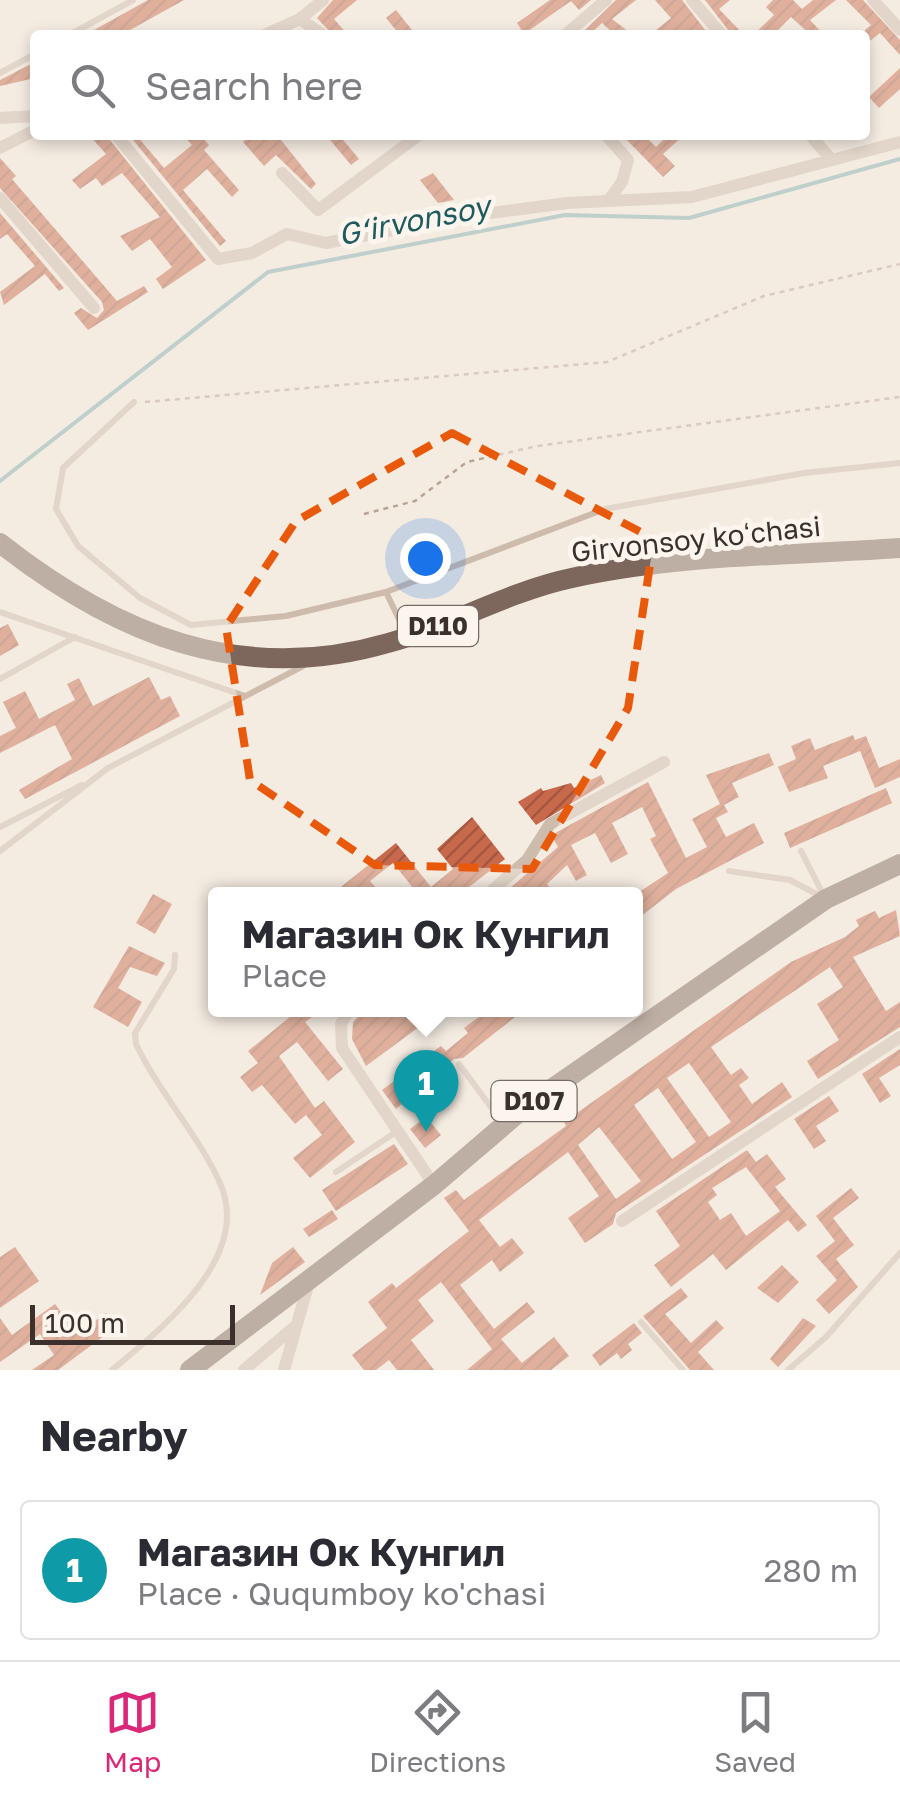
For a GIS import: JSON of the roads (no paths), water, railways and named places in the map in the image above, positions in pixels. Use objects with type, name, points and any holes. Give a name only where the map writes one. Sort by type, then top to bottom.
[{"type":"main road","name":"Girvonsoy koʻchasi","points":[[0,543],[76,596],[160,637],[252,659],[328,657],[408,637],[556,582],[609,571],[900,548]]},
{"type":"main road","name":"D107","points":[[190,1370],[434,1185],[524,1108],[826,899],[900,864]]},
{"type":"street","points":[[276,30],[300,20],[322,0]]},
{"type":"street","points":[[570,30],[606,0]]},
{"type":"street","points":[[692,0],[718,30]]},
{"type":"street","points":[[873,0],[900,30]]},
{"type":"street","points":[[300,20],[315,30]]},
{"type":"street","points":[[0,118],[30,116]]},
{"type":"street","points":[[0,148],[30,133]]},
{"type":"street","points":[[120,140],[218,259],[252,253],[287,234],[326,243],[460,217],[692,197],[900,142]]},
{"type":"street","points":[[282,173],[318,210],[408,140]]},
{"type":"street","points":[[608,202],[622,182],[628,160],[610,140]]},
{"type":"street","points":[[814,140],[832,160]]},
{"type":"street","points":[[0,198],[94,308]]},
{"type":"street","points":[[496,887],[527,860],[550,824],[664,762]]},
{"type":"street","points":[[345,1017],[341,1024],[342,1048],[434,1185]]},
{"type":"street","points":[[622,1220],[900,1037]]},
{"type":"street","points":[[284,1370],[308,1282]]},
{"type":"street","points":[[244,1370],[293,1328]]},
{"type":"lane","points":[[78,30],[133,0]]},
{"type":"lane","points":[[0,73],[30,57]]},
{"type":"lane","points":[[134,402],[63,468],[56,509],[78,546],[140,598],[191,625],[286,616],[386,592],[605,509],[804,472],[900,463]]},
{"type":"lane","points":[[386,592],[408,637]]},
{"type":"lane","points":[[0,612],[246,697]]},
{"type":"lane","points":[[0,678],[76,637]]},
{"type":"lane","points":[[0,826],[328,657]]},
{"type":"lane","points":[[0,851],[92,780]]},
{"type":"lane","points":[[801,851],[826,899]]},
{"type":"lane","points":[[729,871],[790,880],[826,899]]},
{"type":"lane","points":[[112,1370],[164,1327],[214,1264],[226,1232],[229,1210],[219,1182],[136,1044],[136,1033],[174,969],[176,955]]},
{"type":"lane","points":[[459,1064],[506,1127]]},
{"type":"lane","points":[[336,1172],[397,1131]]},
{"type":"lane","points":[[788,1370],[826,1336],[900,1253]]},
{"type":"lane","points":[[641,1322],[682,1370]]},
{"type":"waterway","name":"G‘irvonsoy","points":[[0,481],[268,272],[565,215],[689,218],[900,159]]},
{"type":"place","name":"Магазин Ок Кунгил","points":[[426,1132]]}]
